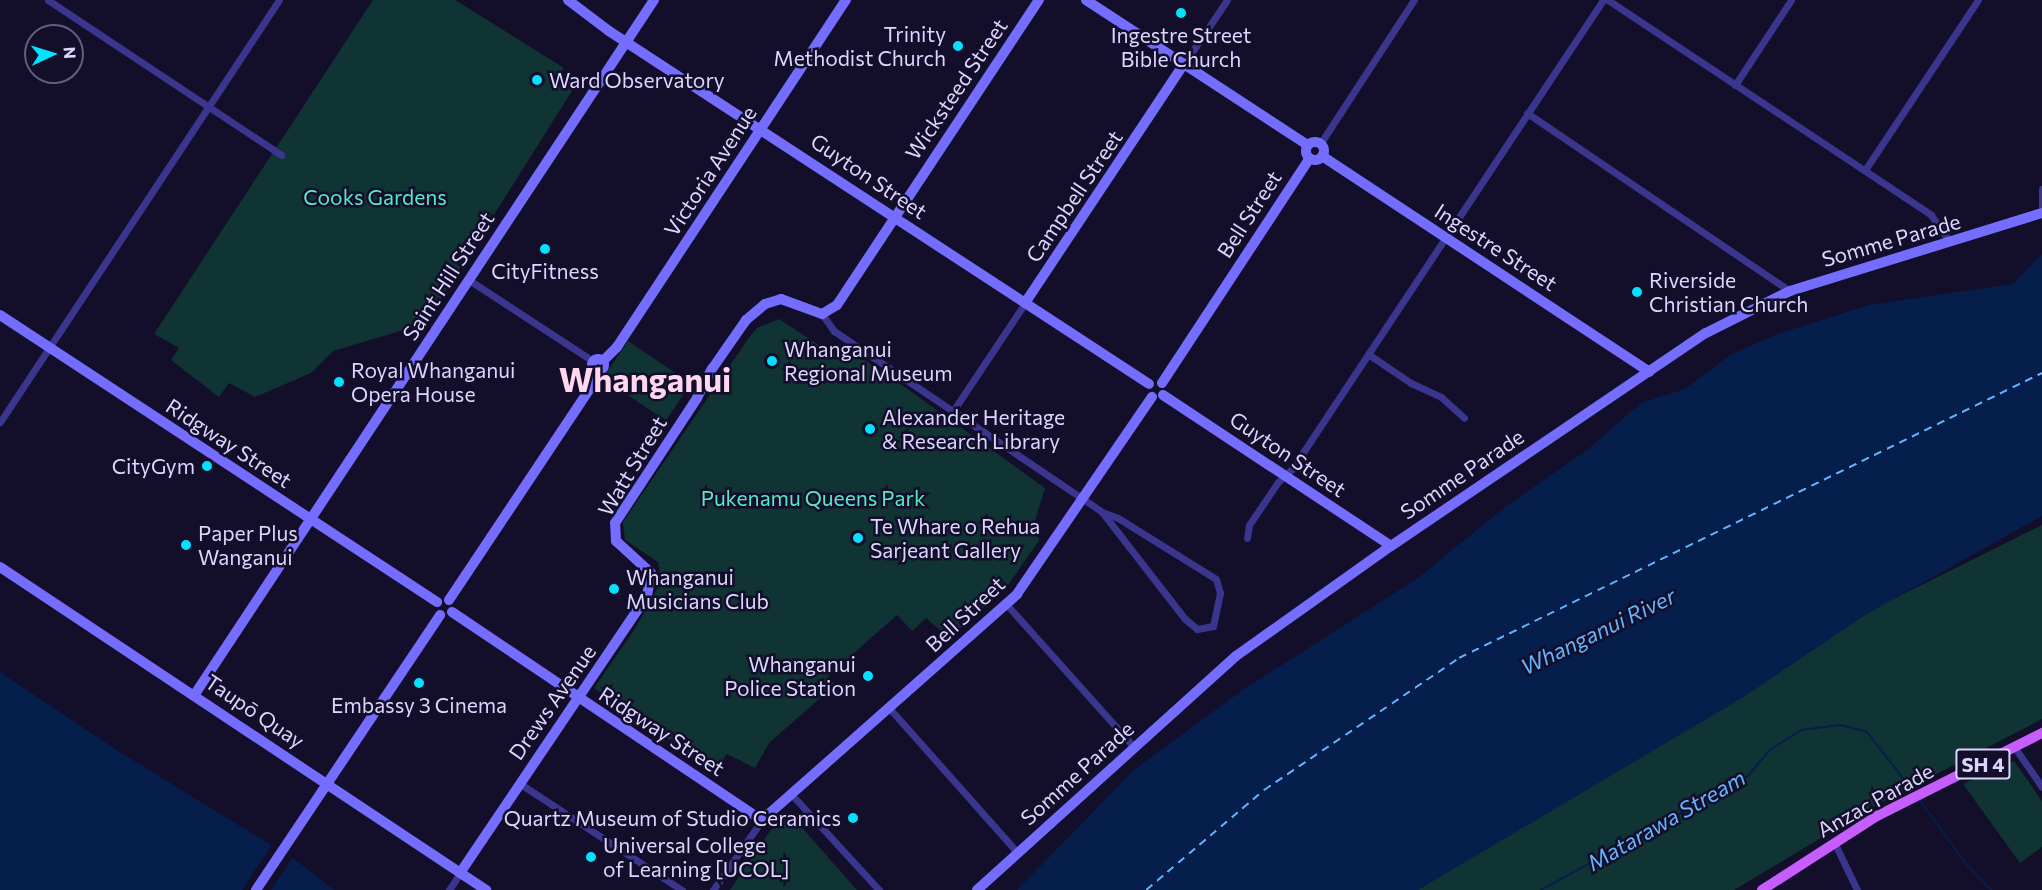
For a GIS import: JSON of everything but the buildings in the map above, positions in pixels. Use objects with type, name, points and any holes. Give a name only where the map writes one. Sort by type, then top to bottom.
[{"type":"main road","name":"Anzac Parade","points":[[1762,890],[1907,801],[2042,733]]},
{"type":"street","points":[[48,0],[281,155]]},
{"type":"street","points":[[0,422],[279,0]]},
{"type":"street","name":"Guyton Street","points":[[568,0],[626,41],[1149,384]]},
{"type":"street","name":"Saint Hill Street","points":[[195,694],[654,0]]},
{"type":"street","name":"Victoria Avenue","points":[[449,600],[589,390],[597,364],[617,347],[846,0]]},
{"type":"street","name":"Wicksteed Street","points":[[822,314],[837,305],[1039,0]]},
{"type":"street","points":[[1086,0],[1308,145],[1320,144]]},
{"type":"street","name":"Campbell Street","points":[[953,411],[1227,0]]},
{"type":"street","points":[[1308,145],[1310,158],[1322,156],[1320,144],[1414,0]]},
{"type":"street","points":[[1247,538],[1249,525],[1368,354],[1603,0]]},
{"type":"street","points":[[1608,0],[1931,215],[1950,242]]},
{"type":"street","points":[[1735,85],[1791,0]]},
{"type":"street","points":[[1865,170],[1978,0]]},
{"type":"street","points":[[1527,113],[1790,291]]},
{"type":"street","name":"Ingestre Street","points":[[1322,156],[1648,372]]},
{"type":"street","name":"Bell Street","points":[[1161,383],[1310,158]]},
{"type":"street","points":[[2042,189],[2042,211]]},
{"type":"street","name":"Somme Parade","points":[[976,890],[1236,656],[1390,546],[1723,323],[1790,291],[2042,211]]},
{"type":"street","points":[[469,280],[597,364]]},
{"type":"street","name":"Watt Street","points":[[616,541],[614,530],[619,515],[698,398],[712,369],[746,320],[773,300],[785,300],[822,314]]},
{"type":"street","points":[[822,314],[834,331],[1083,500],[1190,563],[1218,584],[1216,621],[1210,628],[1197,629],[1185,619],[1175,603],[1112,529],[1102,512]]},
{"type":"street","name":"Ridgway Street","points":[[0,315],[437,602]]},
{"type":"street","points":[[1368,354],[1411,383],[1441,396],[1464,418]]},
{"type":"street","points":[[1161,383],[1157,396],[1149,384],[1161,383]]},
{"type":"street","name":"Guyton Street","points":[[1157,396],[1285,475],[1390,546]]},
{"type":"street","name":"Bell Street","points":[[762,820],[1007,605],[1157,396]]},
{"type":"street","name":"Drews Avenue","points":[[449,890],[650,588],[651,573],[647,567],[616,541]]},
{"type":"street","name":"Taupō Quay","points":[[0,567],[195,694],[486,890]]},
{"type":"street","points":[[256,890],[440,615],[452,612],[449,600],[437,602],[440,615]]},
{"type":"street","points":[[1007,605],[1134,747]]},
{"type":"street","name":"Ridgway Street","points":[[452,612],[578,699],[762,820]]},
{"type":"street","points":[[890,709],[1017,852]]},
{"type":"street","points":[[2015,748],[2042,787]]},
{"type":"street","points":[[519,783],[682,890]]},
{"type":"street","points":[[792,795],[879,890]]},
{"type":"street","points":[[713,890],[762,820]]},
{"type":"street","points":[[1835,844],[1857,890]]},
{"type":"green space","name":"Cooks Gardens","points":[[373,0],[455,0],[564,68],[556,80],[572,91],[418,335],[407,329],[333,351],[311,373],[255,397],[229,383],[219,397],[171,360],[179,348],[154,334]]},
{"type":"green space","name":"Pukenamu Queens Park","points":[[779,319],[828,351],[864,360],[881,370],[1045,488],[1035,521],[1028,530],[1040,539],[1006,588],[949,638],[926,618],[912,631],[897,615],[828,676],[835,685],[769,743],[755,768],[727,754],[715,771],[594,688],[636,627],[661,582],[658,562],[625,540],[623,522],[748,339],[757,328]]},
{"type":"green space","points":[[628,341],[691,383],[666,421],[603,378]]},
{"type":"green space","points":[[2042,525],[2042,719],[1873,807],[1734,890],[1418,890],[1833,629]]},
{"type":"green space","points":[[2014,761],[2042,801],[2042,847],[2020,863],[1963,784]]},
{"type":"green space","points":[[790,814],[857,890],[730,890],[770,831]]},
{"type":"water","name":"Whanganui River","points":[[2042,254],[2042,516],[1867,614],[1742,698],[1418,890],[1017,890],[1135,769],[1244,689],[1418,578],[1505,507],[1587,450],[1641,403],[1685,389],[1730,355],[1777,334],[1869,305],[2013,284]]},
{"type":"water","points":[[0,672],[123,754],[294,859],[334,890],[0,890]]},
{"type":"pier","points":[[273,843],[294,855],[271,890],[242,890]]},
{"type":"waterway","name":"Matarawa Stream","points":[[1541,890],[1748,776],[1771,749],[1801,730],[1841,725],[1867,732],[1915,794]]},
{"type":"waterway","name":"Matarawa Stream","points":[[1918,798],[1967,865],[1991,890]]},
{"type":"ferry route","points":[[1146,890],[1264,790],[1459,658],[2042,373]]},
{"type":"place","name":"Ingestre Street Bible Church","points":[[1181,13]]},
{"type":"place","name":"Trinity Methodist Church","points":[[958,46]]},
{"type":"place","name":"Ward Observatory","points":[[537,80]]},
{"type":"place","name":"CityFitness","points":[[545,249]]},
{"type":"place","name":"Riverside Christian Church","points":[[1637,292]]},
{"type":"place","name":"Whanganui Regional Museum","points":[[772,361]]},
{"type":"place","name":"Royal Whanganui Opera House","points":[[339,382]]},
{"type":"place","name":"Alexander Heritage & Research Library","points":[[870,429]]},
{"type":"place","name":"CityGym","points":[[207,466]]},
{"type":"place","name":"Te Whare o Rehua Sarjeant Gallery","points":[[858,538]]},
{"type":"place","name":"Paper Plus Wanganui","points":[[186,545]]},
{"type":"place","name":"Whanganui Musicians Club","points":[[614,589]]},
{"type":"place","name":"Whanganui Police Station","points":[[868,676]]},
{"type":"place","name":"Embassy 3 Cinema","points":[[419,683]]},
{"type":"place","name":"Quartz Museum of Studio Ceramics","points":[[853,818]]},
{"type":"place","name":"Universal College of Learning [UCOL]","points":[[591,857]]},
{"type":"district","name":"Whanganui","points":[[645,379]]}]
